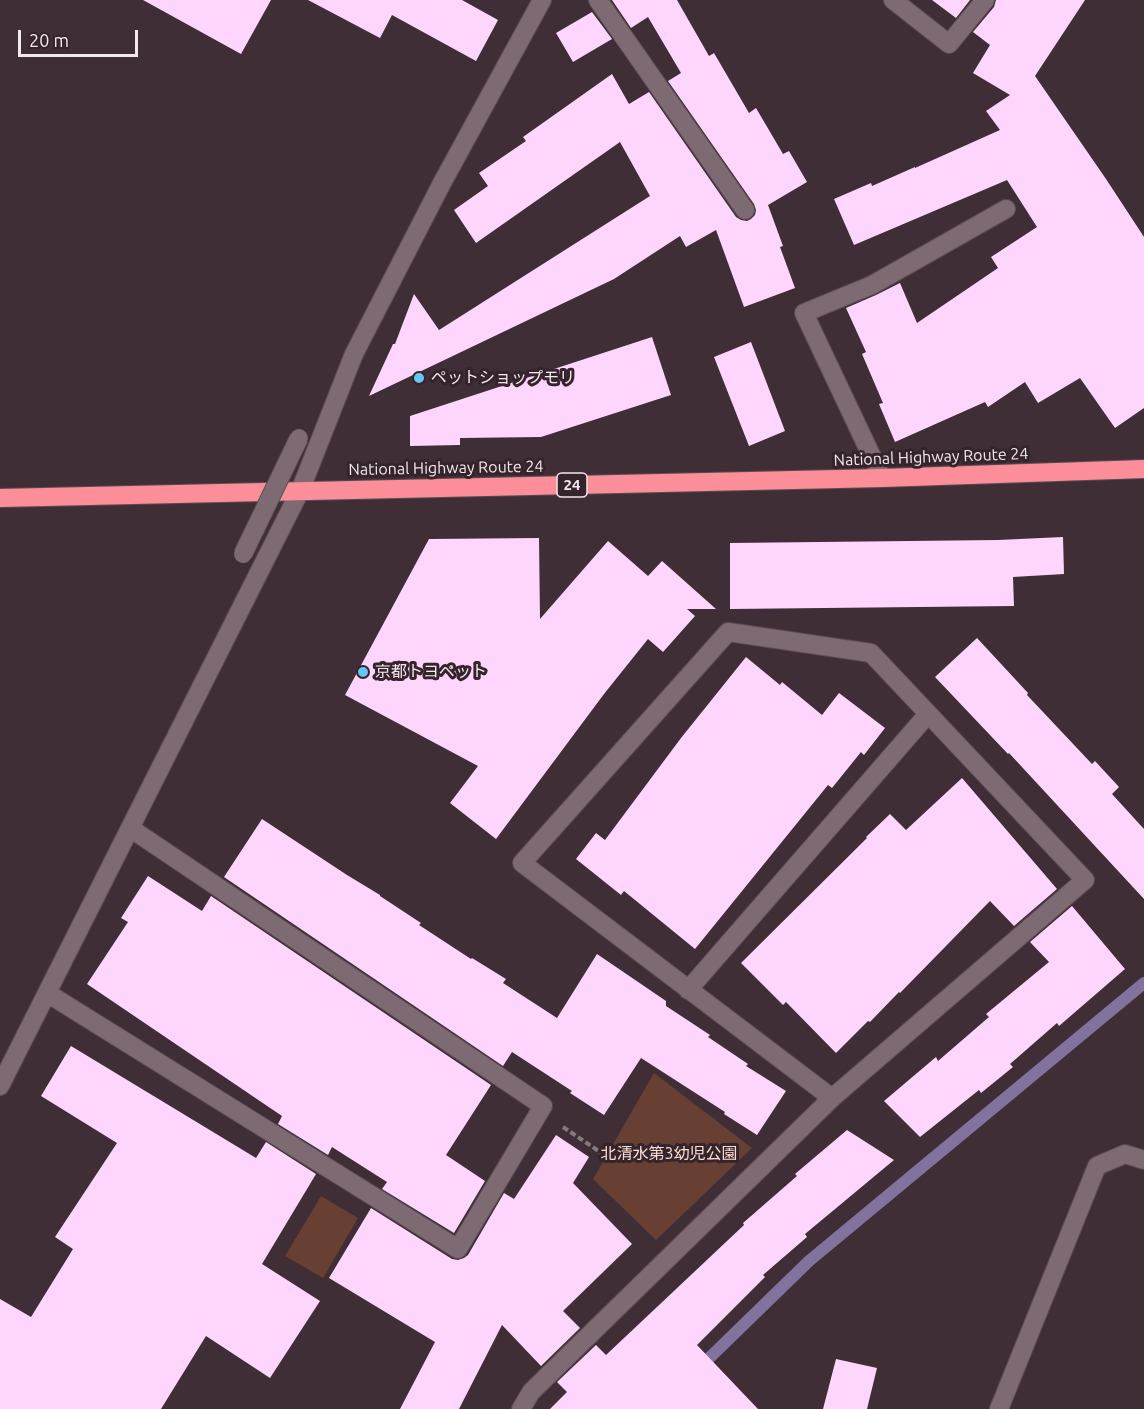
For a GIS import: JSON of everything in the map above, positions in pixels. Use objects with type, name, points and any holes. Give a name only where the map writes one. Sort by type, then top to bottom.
[{"type":"highway","name":"National Highway Route 24","points":[[0,498],[882,478],[1144,469]]},
{"type":"street","points":[[0,1086],[300,491],[354,354],[442,183],[542,0]]},
{"type":"street","points":[[598,0],[745,210]]},
{"type":"street","points":[[893,0],[949,44],[985,0]]},
{"type":"street","points":[[882,478],[804,313],[872,285],[1006,209]]},
{"type":"street","points":[[243,554],[299,438]]},
{"type":"street","points":[[521,1409],[531,1392],[539,1384],[832,1098],[1085,880],[871,652],[728,632],[522,863],[832,1098]]},
{"type":"street","points":[[688,990],[928,714]]},
{"type":"street","points":[[47,993],[458,1249],[543,1106],[130,828]]},
{"type":"street","points":[[999,1409],[1097,1166],[1125,1154],[1144,1160]]},
{"type":"path","points":[[539,1113],[570,1130],[606,1156]]},
{"type":"green space","name":"北清水第3幼児公園","points":[[654,1073],[752,1148],[656,1240],[593,1179]]},
{"type":"green space","points":[[321,1196],[358,1218],[323,1278],[285,1256]]},
{"type":"building","points":[[143,0],[271,0],[241,54]]},
{"type":"building","points":[[308,0],[462,0],[498,20],[476,61],[392,15],[380,38]]},
{"type":"building","points":[[612,0],[677,0],[709,56],[714,53],[749,113],[756,108],[783,154],[789,151],[807,182],[768,205],[795,288],[744,307],[716,230],[686,247],[680,236],[614,279],[369,396],[395,344],[414,294],[439,330],[650,196],[620,142],[476,243],[454,210],[488,186],[479,173],[526,141],[523,137],[612,74],[629,104],[649,92],[736,217],[747,221],[755,215],[754,204],[668,81],[681,73],[648,17],[631,28]]},
{"type":"building","points":[[932,0],[970,0],[956,18]]},
{"type":"building","points":[[996,0],[1085,0],[1035,76],[1144,237],[1144,408],[1115,428],[1080,378],[1038,403],[1025,382],[988,407],[985,402],[895,442],[879,404],[883,403],[862,354],[866,352],[846,308],[900,283],[917,323],[998,268],[991,257],[1037,227],[1007,180],[854,245],[834,199],[871,183],[872,186],[1000,130],[986,111],[1010,95],[973,73],[990,45],[973,32],[994,7]]},
{"type":"building","points":[[592,12],[612,39],[573,62],[556,33]]},
{"type":"building","points":[[652,337],[671,395],[541,437],[460,438],[460,445],[410,446],[410,416]]},
{"type":"building","points":[[751,342],[785,431],[749,446],[714,357]]},
{"type":"building","points":[[1063,537],[1064,574],[1013,577],[1014,606],[730,609],[730,543],[998,540]]},
{"type":"building","points":[[539,538],[540,619],[608,541],[648,576],[662,561],[716,609],[687,609],[695,616],[663,652],[648,639],[496,839],[450,803],[478,766],[345,695],[429,539]]},
{"type":"building","points":[[977,638],[1092,764],[1095,761],[1119,787],[1112,794],[1144,829],[1144,899],[935,677]]},
{"type":"building","points":[[746,657],[780,685],[782,682],[822,715],[839,693],[885,728],[864,755],[861,752],[832,788],[828,785],[695,949],[624,891],[621,895],[576,859],[596,833],[605,840],[681,738]]},
{"type":"building","points":[[962,778],[1057,889],[1014,926],[990,901],[900,993],[836,1053],[786,1002],[783,1005],[741,963],[890,814],[906,830]]},
{"type":"building","points":[[262,819],[380,895],[421,923],[419,925],[506,979],[503,983],[557,1018],[597,954],[666,1001],[666,1006],[710,1035],[708,1037],[748,1064],[746,1066],[786,1091],[757,1135],[641,1058],[604,1115],[512,1052],[503,1066],[224,877]]},
{"type":"building","points":[[148,876],[202,911],[211,896],[491,1085],[446,1155],[485,1181],[454,1233],[382,1189],[387,1182],[332,1147],[328,1155],[278,1124],[282,1116],[87,984],[128,922],[121,918]]},
{"type":"building","points":[[1072,906],[1125,969],[1059,1026],[1057,1023],[1010,1064],[1013,1067],[981,1093],[979,1090],[920,1137],[884,1101],[936,1057],[938,1061],[989,1017],[986,1014],[1049,962],[1030,942]]},
{"type":"building","points":[[71,1046],[256,1158],[266,1142],[316,1174],[262,1264],[320,1301],[270,1378],[206,1336],[161,1409],[0,1409],[0,1299],[31,1317],[73,1249],[55,1237],[117,1143],[41,1096]]},
{"type":"building","points":[[847,1130],[894,1160],[805,1234],[807,1237],[763,1275],[765,1277],[697,1345],[758,1409],[550,1409],[567,1392],[557,1382],[596,1345],[606,1355],[744,1225],[743,1223],[797,1176],[795,1174]]},
{"type":"building","points":[[556,1135],[589,1157],[573,1183],[632,1244],[563,1311],[580,1328],[541,1366],[502,1325],[459,1409],[400,1409],[435,1342],[329,1278],[371,1208],[452,1259],[464,1258],[468,1255],[504,1193],[514,1199]]},
{"type":"building","points":[[836,1359],[877,1368],[867,1409],[823,1409]]},
{"type":"waterway","points":[[699,1368],[809,1261],[1144,983]]},
{"type":"place","name":"ペットショップモリ","points":[[419,378]]},
{"type":"place","name":"京都トヨペット","points":[[363,672]]}]
